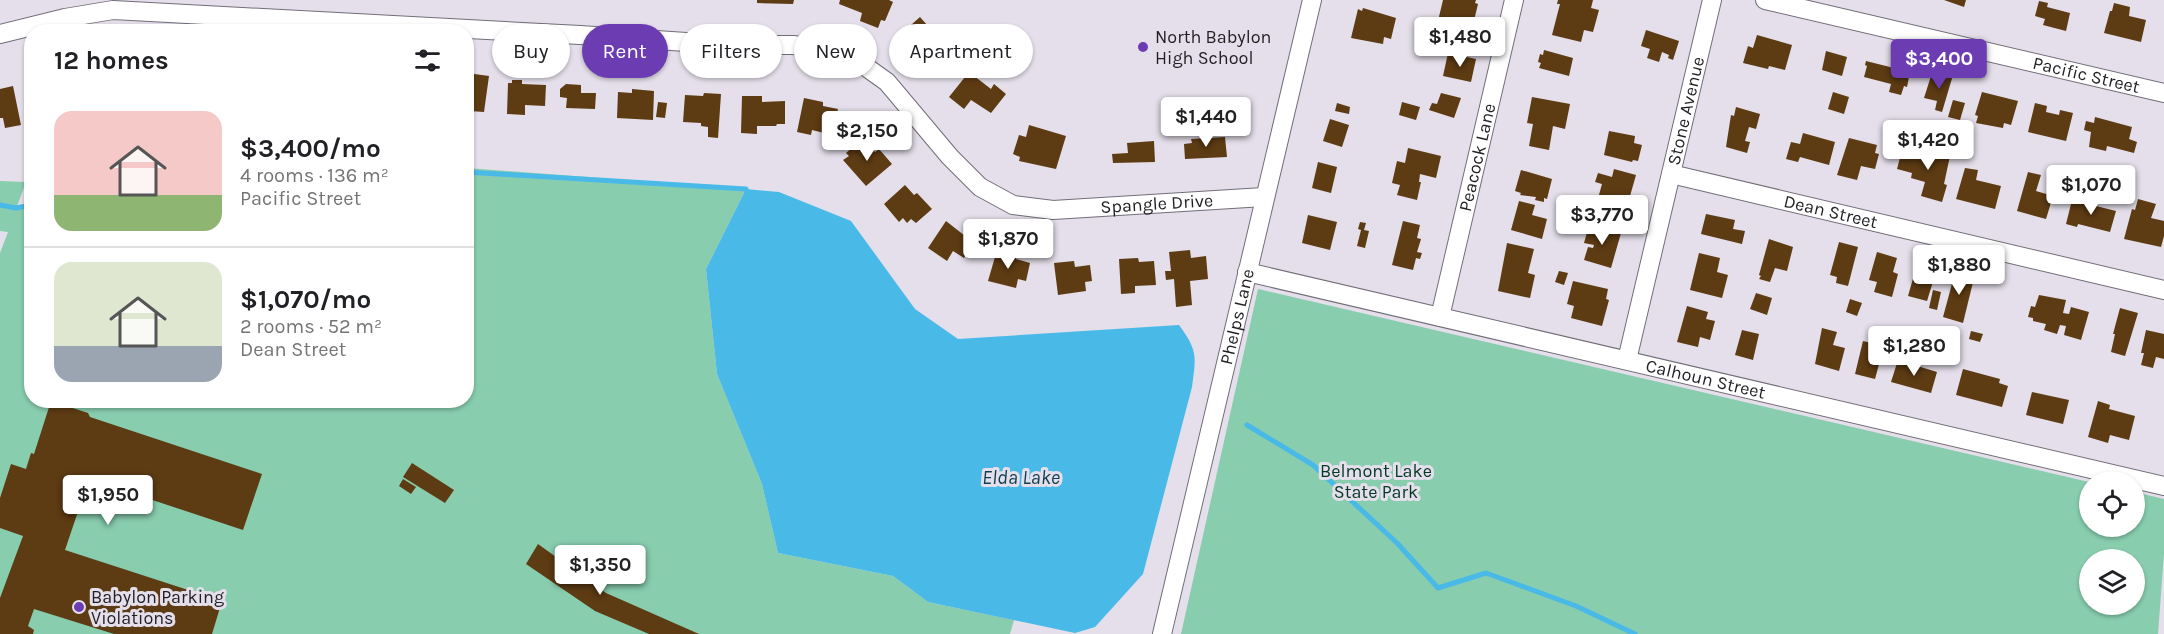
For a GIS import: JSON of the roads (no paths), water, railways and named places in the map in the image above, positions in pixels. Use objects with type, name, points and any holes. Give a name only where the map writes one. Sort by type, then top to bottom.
[{"type":"street","name":"Phelps Lane","points":[[1162,634],[1312,0]]},
{"type":"street","name":"Peacock Lane","points":[[1440,317],[1514,0]]},
{"type":"street","name":"Stone Avenue","points":[[1627,360],[1712,0]]},
{"type":"street","name":"Pacific Street","points":[[1765,0],[2164,93]]},
{"type":"street","name":"Spangle Drive","points":[[41,24],[113,10],[157,6],[421,24]]},
{"type":"street","name":"Spangle Drive","points":[[0,34],[24,28]]},
{"type":"street","name":"Spangle Drive","points":[[474,28],[732,45],[793,45],[826,49],[859,62],[887,82],[950,157],[980,186],[1012,205],[1053,210],[1264,197]]},
{"type":"street","name":"Dean Street","points":[[1671,174],[2164,290]]},
{"type":"street","name":"Calhoun Street","points":[[1247,272],[2164,486]]},
{"type":"water","name":"Elda Lake","points":[[746,189],[779,192],[851,221],[915,309],[958,339],[1179,325],[1193,348],[1192,387],[1143,574],[1095,627],[1075,633],[928,602],[893,576],[778,553],[762,484],[717,374],[706,269]]},
{"type":"waterway","points":[[474,172],[746,189],[748,196]]},
{"type":"waterway","points":[[0,205],[16,208],[24,206]]},
{"type":"waterway","points":[[1247,425],[1313,465],[1397,543],[1438,588],[1486,573],[1576,606],[1635,634]]},
{"type":"place","name":"North Babylon High School","points":[[1143,47]]},
{"type":"place","name":"Babylon Parking Violations","points":[[79,607]]},
{"type":"park label","name":"Belmont Lake State Park","points":[[1376,481]]}]
